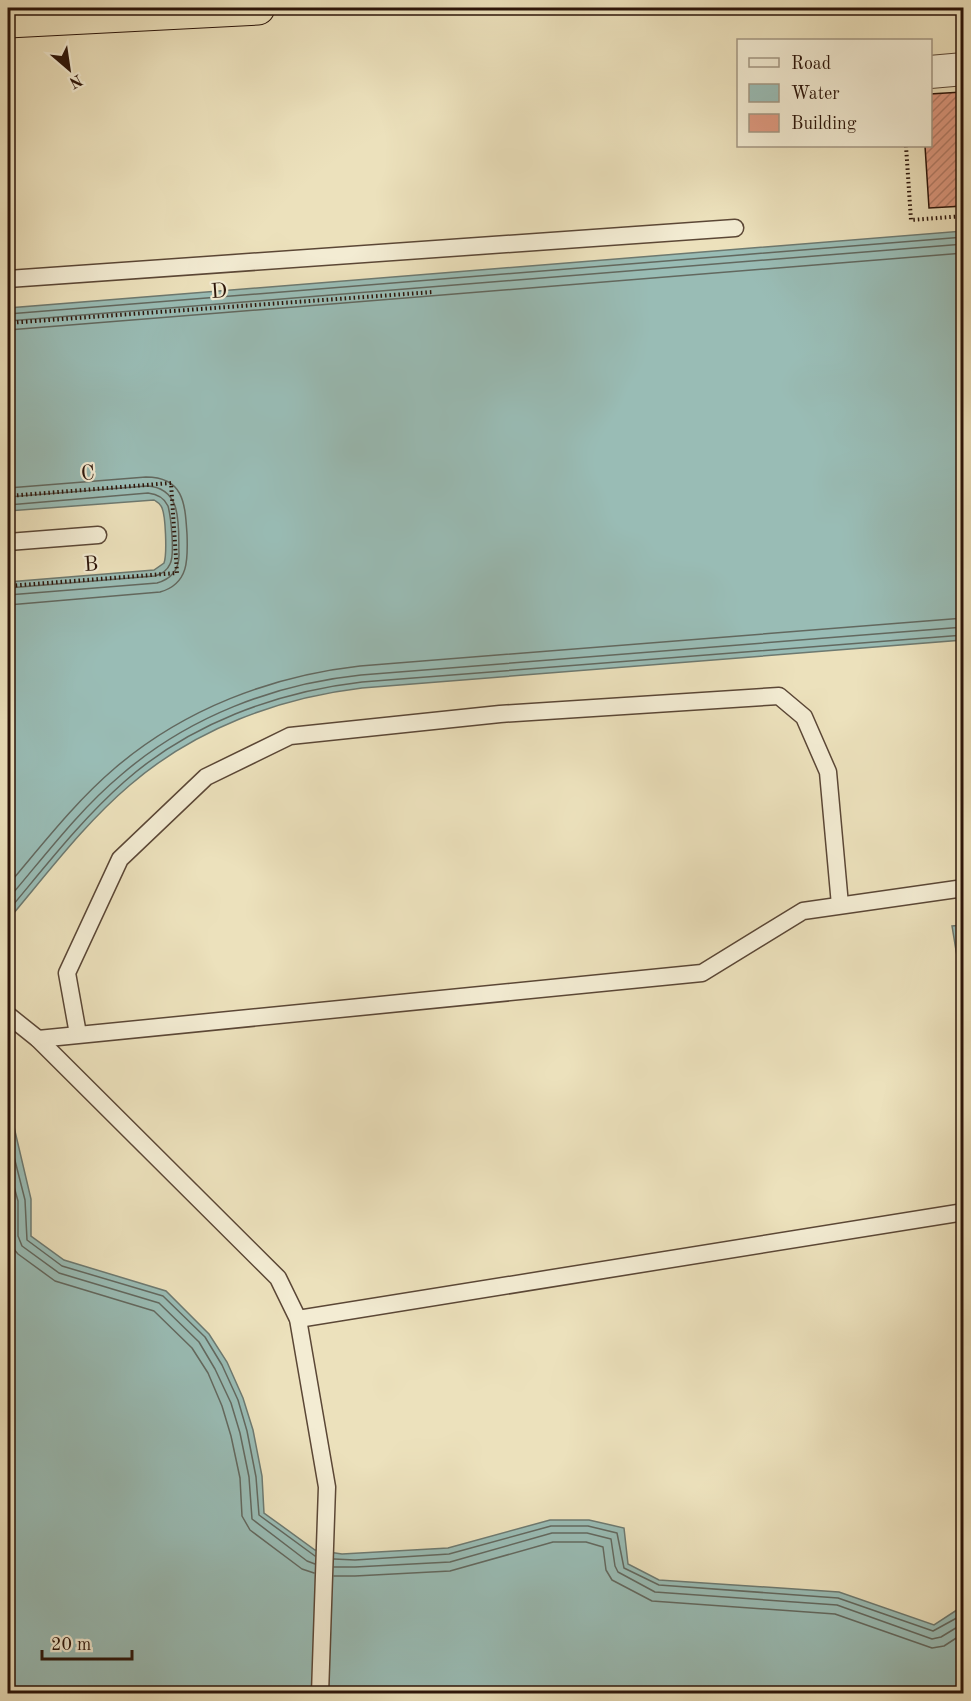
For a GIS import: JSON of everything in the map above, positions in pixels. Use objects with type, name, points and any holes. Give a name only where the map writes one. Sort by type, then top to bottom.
[{"type":"highway","points":[[8,21],[258,8]]},
{"type":"street","points":[[932,72],[963,69]]},
{"type":"lane","points":[[8,279],[735,228]]},
{"type":"lane","points":[[8,542],[99,535]]},
{"type":"lane","points":[[78,1035],[67,973],[120,860],[206,777],[290,736],[500,714],[779,696],[804,717],[828,772],[840,905]]},
{"type":"lane","points":[[38,1039],[702,973],[803,911],[963,888]]},
{"type":"lane","points":[[8,1016],[38,1039],[278,1278],[298,1319],[327,1487],[320,1694]]},
{"type":"lane","points":[[298,1319],[963,1212]]},
{"type":"path","points":[[906,147],[911,220],[963,216]]},
{"type":"path","name":"D","points":[[8,323],[433,292]]},
{"type":"path","name":"C","points":[[8,496],[171,483],[177,573]]},
{"type":"path","name":"B","points":[[8,586],[177,573]]},
{"type":"water","points":[[963,231],[963,640],[362,688],[269,708],[210,732],[155,765],[130,785],[81,833],[8,920],[8,582],[154,570],[164,563],[166,543],[163,510],[154,500],[8,511],[8,308]]},
{"type":"water","points":[[964,925],[963,993],[952,926]]},
{"type":"water","points":[[8,1126],[14,1127],[31,1199],[31,1236],[64,1260],[166,1291],[209,1334],[227,1362],[243,1398],[253,1430],[262,1476],[264,1513],[315,1550],[342,1554],[448,1548],[550,1520],[589,1520],[624,1528],[628,1564],[659,1580],[839,1592],[934,1625],[963,1606],[963,1693],[342,1694],[342,1690],[314,1687],[310,1694],[8,1693]]},
{"type":"building","points":[[962,92],[964,206],[929,208],[925,147],[932,147],[932,94]]}]
